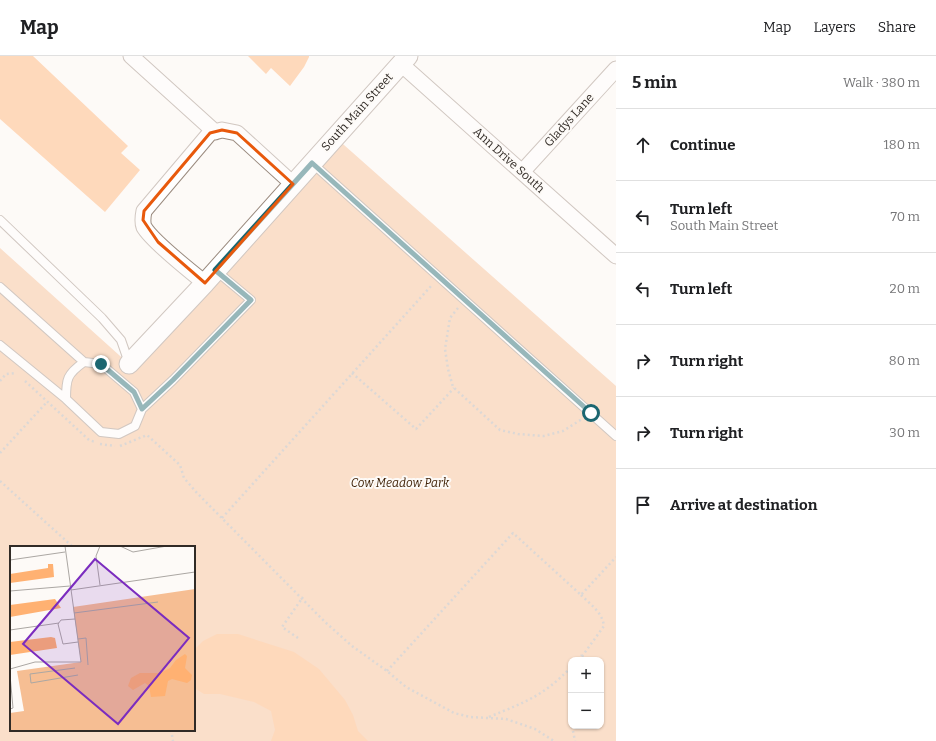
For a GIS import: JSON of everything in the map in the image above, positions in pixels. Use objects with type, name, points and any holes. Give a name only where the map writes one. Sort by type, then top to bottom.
[{"type":"street","points":[[131,56],[215,132]]},
{"type":"street","name":"South Main Street","points":[[129,364],[210,277],[405,60]]},
{"type":"street","name":"Ann Drive South","points":[[405,60],[522,172],[616,256]]},
{"type":"street","name":"Gladys Lane","points":[[522,172],[616,68]]},
{"type":"street","points":[[210,277],[158,242],[144,227],[143,220],[144,211],[210,132],[222,130],[237,132],[293,184]]},
{"type":"lane","points":[[312,163],[616,436]]},
{"type":"lane","points":[[0,220],[102,318],[120,340],[129,364]]},
{"type":"lane","points":[[0,345],[66,399],[101,432],[119,434],[135,426],[142,409],[173,380],[251,300],[210,277]]},
{"type":"lane","points":[[0,287],[84,362],[101,364],[134,392],[142,409]]},
{"type":"lane","points":[[66,399],[66,382],[71,371],[84,362]]},
{"type":"path","points":[[222,518],[439,277]]},
{"type":"path","points":[[464,299],[450,318],[445,349],[448,369],[454,388],[500,430],[518,434],[544,436],[563,431],[591,413]]},
{"type":"path","points":[[0,381],[6,374],[15,372],[89,440],[105,445],[123,446],[147,435],[180,465],[184,478],[222,518],[303,597],[325,622],[352,646],[387,671],[406,688],[454,713],[470,717],[506,719],[535,729],[554,741]]},
{"type":"path","points":[[352,373],[416,429],[454,388]]},
{"type":"path","points":[[0,453],[48,402]]},
{"type":"path","points":[[0,481],[72,546]]},
{"type":"path","points":[[387,671],[513,533],[599,612],[604,626],[581,657]]},
{"type":"path","points":[[581,595],[616,557]]},
{"type":"path","points":[[298,638],[282,627],[303,597]]},
{"type":"path","points":[[582,657],[584,653]]},
{"type":"path","points":[[488,718],[527,702],[548,690],[568,670]]},
{"type":"path","points":[[573,729],[575,741]]},
{"type":"path","points":[[171,731],[173,741]]},
{"type":"highlighted area","points":[[222,130],[237,133],[293,184],[205,283],[158,242],[143,220],[144,211],[210,133]]},
{"type":"green space","name":"Cow Meadow Park","points":[[335,137],[616,386],[616,741],[0,741],[0,248],[129,364]]},
{"type":"shaded area","points":[[0,56],[33,56],[128,146],[121,153],[140,170],[105,212],[0,119]]},
{"type":"shaded area","points":[[248,56],[309,57],[304,67],[290,86],[271,68],[266,74]]},
{"type":"shaded area","points":[[217,634],[238,634],[294,652],[319,669],[345,700],[353,715],[358,731],[368,741],[271,741],[275,730],[271,711],[254,702],[220,694],[204,694],[196,689],[195,649],[203,641]]},
{"type":"route","points":[[101,364],[134,392],[142,409],[173,380],[251,300],[215,270],[312,163],[591,413]]}]
